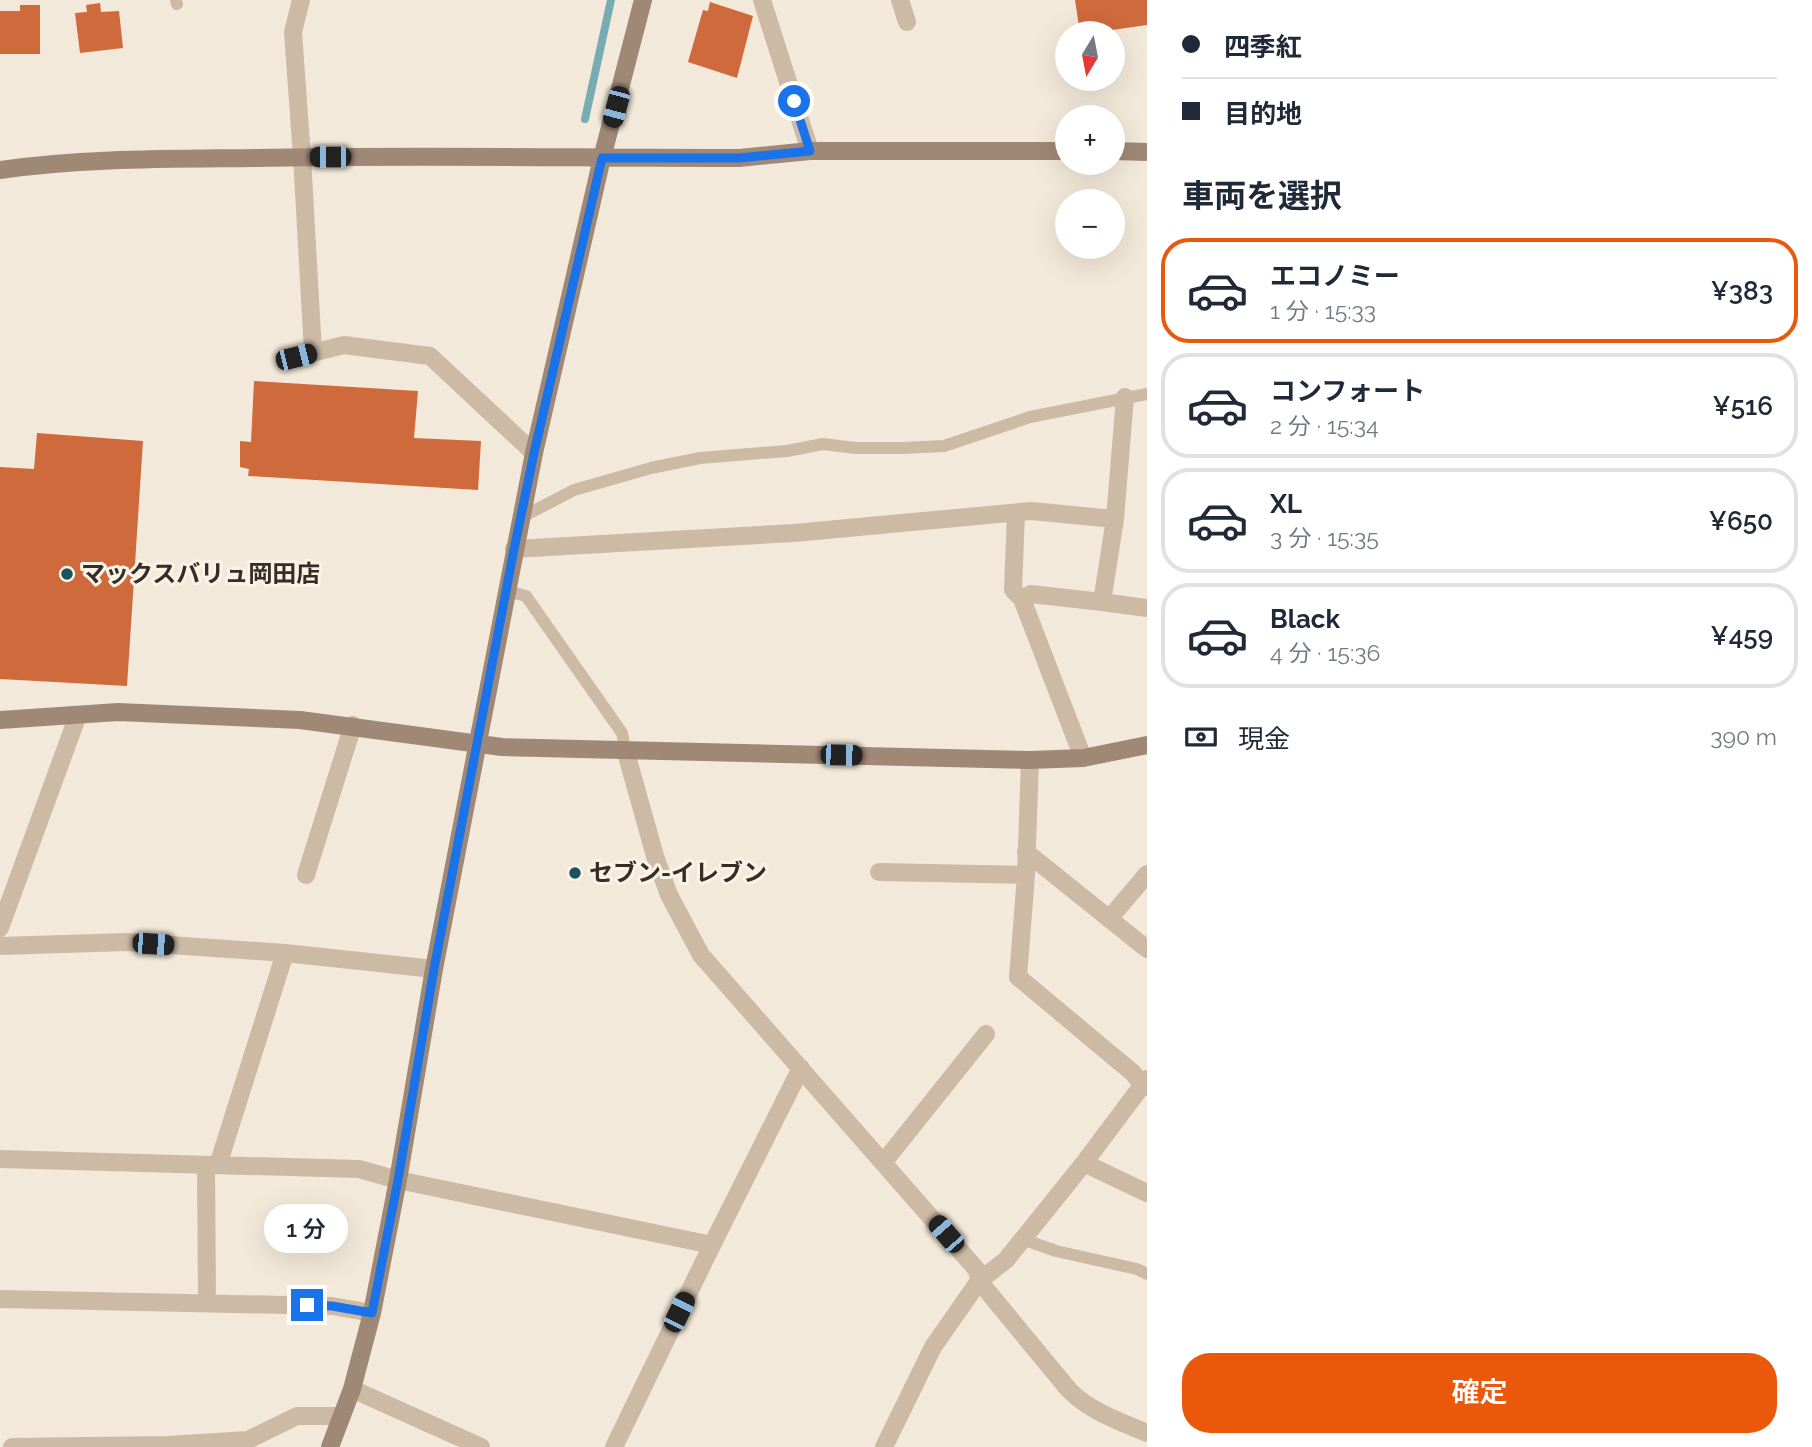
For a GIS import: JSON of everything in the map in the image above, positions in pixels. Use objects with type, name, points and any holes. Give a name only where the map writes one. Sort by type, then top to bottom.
[{"type":"street","points":[[301,0],[293,32],[302,157],[305,355],[344,345],[430,356],[534,453]]},
{"type":"street","points":[[330,1447],[352,1389],[372,1313],[514,549],[602,158],[643,0]]},
{"type":"street","points":[[762,0],[810,151]]},
{"type":"street","points":[[900,0],[907,22]]},
{"type":"street","points":[[0,170],[128,160],[302,157],[739,158],[810,151],[1055,151]]},
{"type":"street","points":[[1125,151],[1147,152]]},
{"type":"street","points":[[1102,602],[1115,519],[1125,397]]},
{"type":"street","points":[[514,549],[794,533],[1031,511],[1115,519]]},
{"type":"street","points":[[1016,513],[1013,590],[1022,599],[1083,758]]},
{"type":"street","points":[[1022,599],[1031,594],[1147,608]]},
{"type":"street","points":[[0,720],[132,713],[300,720],[502,747],[1030,760],[1083,758],[1147,745]]},
{"type":"street","points":[[0,928],[78,715]]},
{"type":"street","points":[[306,875],[353,725]]},
{"type":"street","points":[[625,749],[655,856],[669,895],[701,955],[976,1270],[979,1280],[1069,1390],[1081,1402],[1147,1433]]},
{"type":"street","points":[[884,1447],[933,1347],[979,1280],[1006,1260],[1146,1084],[1018,977],[1026,875],[1030,760]]},
{"type":"street","points":[[1026,852],[1147,949]]},
{"type":"street","points":[[878,872],[1026,875]]},
{"type":"street","points":[[1109,919],[1147,874]]},
{"type":"street","points":[[0,946],[127,942],[285,953],[434,969]]},
{"type":"street","points":[[207,1302],[212,1165],[285,953]]},
{"type":"street","points":[[883,1163],[986,1034]]},
{"type":"street","points":[[614,1447],[801,1068]]},
{"type":"street","points":[[0,1159],[359,1169],[398,1180],[712,1245]]},
{"type":"street","points":[[1084,1163],[1147,1193]]},
{"type":"street","points":[[0,1299],[332,1306],[372,1313]]},
{"type":"street","points":[[352,1389],[481,1447]]},
{"type":"street","points":[[12,1447],[169,1445],[248,1440],[297,1416],[342,1416]]},
{"type":"lane","points":[[522,517],[575,490],[651,468],[700,458],[787,451],[823,444],[856,448],[944,446],[1030,417],[1147,394]]},
{"type":"lane","points":[[507,591],[526,596],[622,733],[625,749]]},
{"type":"lane","points":[[1023,1239],[1056,1251],[1137,1269],[1147,1274]]},
{"type":"building","points":[[1075,0],[1147,0],[1147,25],[1125,28],[1125,21],[1078,21]]},
{"type":"building","points":[[710,2],[753,16],[737,78],[688,62],[703,10],[708,11]]},
{"type":"building","points":[[100,3],[101,12],[119,11],[123,48],[80,53],[75,13],[87,12],[86,5]]},
{"type":"building","points":[[20,5],[40,5],[40,54],[0,54],[0,11],[20,11]]},
{"type":"building","points":[[254,381],[418,391],[414,438],[481,441],[478,490],[248,476],[249,469],[240,467],[240,441],[251,442]]},
{"type":"building","name":"マックスバリュ岡田店","points":[[37,433],[143,441],[127,686],[0,679],[0,467],[34,469]]},
{"type":"waterway","points":[[585,119],[611,0]]},
{"type":"place","name":"マックスバリュ岡田店","points":[[67,574]]},
{"type":"place","name":"セブン-イレブン","points":[[575,873]]},
{"type":"route","points":[[307,1305],[372,1313],[514,549],[602,158],[739,158],[810,151],[794,101]]}]
